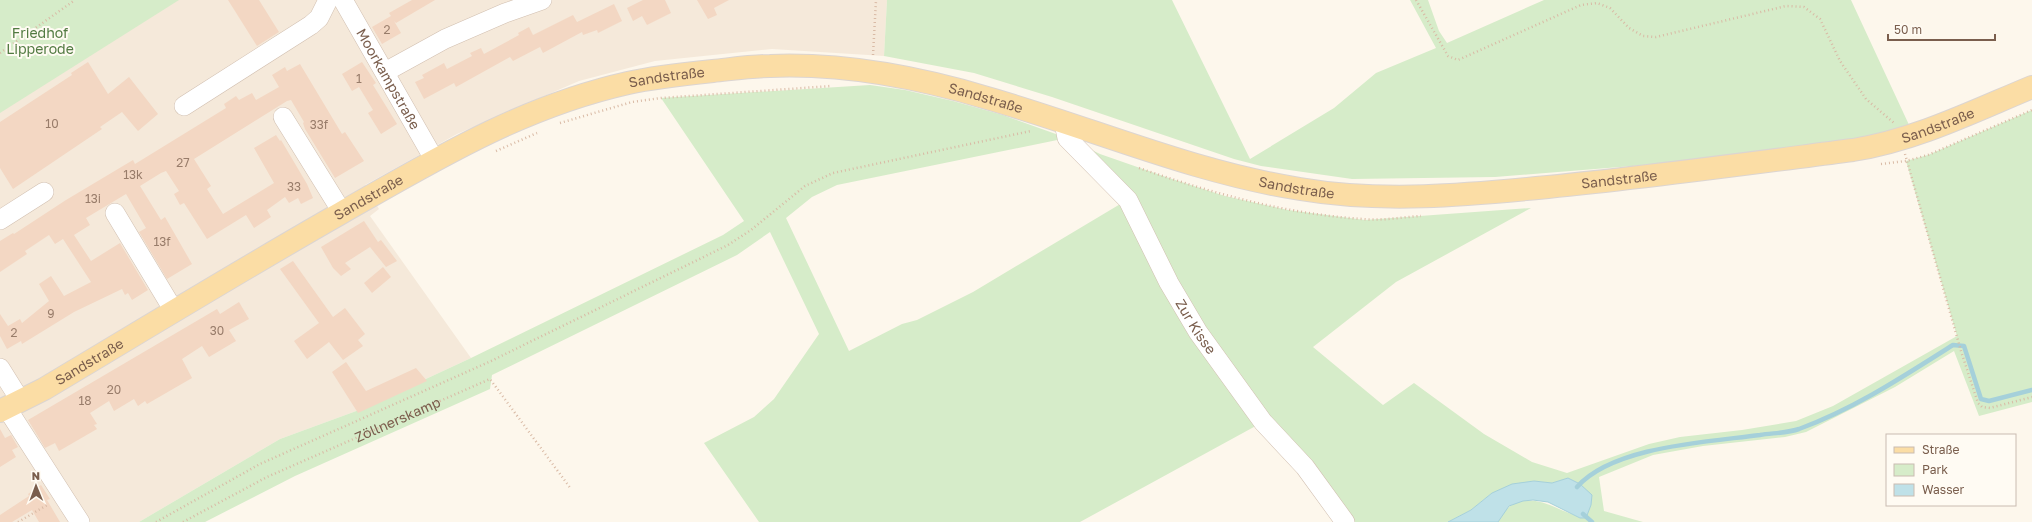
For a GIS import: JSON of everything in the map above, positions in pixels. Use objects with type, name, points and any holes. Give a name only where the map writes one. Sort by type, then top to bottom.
[{"type":"main road","name":"Sandstraße","points":[[9,406],[44,389],[300,235],[479,135],[544,107],[627,83],[681,74],[769,66],[824,66],[872,71],[922,81],[988,98],[1186,162],[1244,178],[1303,190],[1363,196],[1479,194],[1590,183],[1878,146],[1903,139],[2032,87]]},
{"type":"street","points":[[184,106],[311,25],[319,18],[328,0]]},
{"type":"street","name":"Moorkampstraße","points":[[343,0],[434,159]]},
{"type":"street","points":[[385,72],[502,6],[542,0]]},
{"type":"street","points":[[283,117],[342,212]]},
{"type":"street","name":"Zur Kisse","points":[[1064,123],[1067,138],[1128,200],[1169,282],[1198,332],[1263,422],[1305,467],[1345,522]]},
{"type":"street","points":[[0,220],[44,192]]},
{"type":"street","points":[[115,213],[174,311]]},
{"type":"street","points":[[0,368],[9,406],[61,496],[80,522]]},
{"type":"path","points":[[0,53],[75,0]]},
{"type":"path","points":[[872,71],[876,0]]},
{"type":"path","points":[[1416,0],[1448,56],[1458,60],[1580,5],[1597,3],[1610,8],[1629,28],[1643,36],[1656,36],[1786,6],[1804,7],[1820,19],[1840,61],[1866,99],[1902,129],[1903,139]]},
{"type":"path","points":[[553,126],[632,102],[661,98],[739,92],[795,90],[834,86]]},
{"type":"path","points":[[2032,110],[1928,155],[1906,161],[1957,336],[1960,351],[1978,403],[1982,408],[1990,408],[2032,397]]},
{"type":"path","points":[[156,522],[260,464],[489,362],[728,245],[751,230],[805,186],[832,173],[1034,130]]},
{"type":"path","points":[[490,154],[539,132]]},
{"type":"path","points":[[1166,177],[1225,196]]},
{"type":"path","name":"Zöllnerskamp","points":[[183,522],[267,477],[490,379],[571,488]]},
{"type":"path","points":[[18,522],[61,496]]},
{"type":"shaded area","points":[[0,0],[887,0],[884,56],[772,49],[655,61],[579,81],[457,134],[365,185],[379,209],[370,216],[471,358],[359,410],[280,439],[139,522],[0,522]]},
{"type":"green space","name":"Friedhof Lipperode","points":[[0,0],[179,0],[0,113]]},
{"type":"green space","points":[[887,0],[1172,0],[1250,159],[1334,108],[1376,73],[1436,48],[1410,0],[1428,0],[1439,31],[1447,43],[1544,0],[1851,0],[1910,127],[1879,136],[1682,162],[1495,177],[1352,179],[1261,166],[1234,159],[1052,97],[974,73],[884,56]]},
{"type":"green space","points":[[870,85],[905,90],[953,101],[1003,115],[1067,138],[1100,154],[1166,177],[1225,196],[1288,210],[1365,220],[1531,208],[1396,282],[1313,347],[1383,405],[1414,383],[1484,434],[1532,462],[1567,473],[1649,444],[1680,437],[1742,430],[1796,421],[1833,406],[1957,336],[1906,161],[1928,155],[2032,110],[2032,402],[1979,416],[1954,351],[1895,387],[1806,432],[1785,437],[1703,446],[1653,455],[1599,477],[1604,511],[1643,522],[1498,522],[1503,513],[1509,507],[1516,503],[1531,500],[1548,504],[1580,518],[1580,484],[1568,478],[1552,483],[1534,481],[1492,493],[1471,510],[1448,522],[1345,522],[1263,422],[1080,522],[759,522],[704,443],[754,417],[774,399],[819,334],[770,232],[737,255],[492,375],[490,389],[295,476],[205,522],[139,522],[280,439],[359,410],[471,358],[723,235],[744,221],[661,98]],"holes":[[[1067,138],[1127,200],[973,292],[917,320],[902,324],[849,351],[786,218],[812,197],[837,185]]]},
{"type":"water","points":[[1568,478],[1580,484],[1592,495],[1591,505],[1586,518],[1580,518],[1548,502],[1533,500],[1523,501],[1509,506],[1498,522],[1448,522],[1471,510],[1492,493],[1512,484],[1534,481],[1552,483]]},
{"type":"building","points":[[228,0],[259,0],[279,32],[257,46]]},
{"type":"building","points":[[412,0],[435,0],[396,23],[394,21],[401,33],[382,44],[372,27],[391,16],[389,13]]},
{"type":"building","points":[[643,0],[665,0],[671,13],[647,25],[642,16],[633,21],[627,8]]},
{"type":"building","points":[[697,0],[729,0],[714,8],[717,15],[708,19]]},
{"type":"building","points":[[614,4],[622,21],[598,33],[597,30],[583,35],[582,32],[543,53],[540,47],[513,61],[510,57],[456,87],[454,83],[424,99],[415,82],[424,78],[422,75],[444,63],[447,69],[472,56],[470,53],[481,48],[484,54],[519,35],[518,33],[529,27],[533,35],[573,15],[577,22]]},
{"type":"building","points":[[88,62],[108,94],[129,77],[158,114],[138,131],[122,112],[100,127],[102,129],[13,189],[0,168],[0,122],[72,75],[71,73]]},
{"type":"building","points":[[362,62],[376,83],[373,85],[397,124],[381,134],[368,113],[373,110],[359,87],[352,91],[342,74]]},
{"type":"building","points":[[300,64],[342,134],[345,132],[364,161],[335,178],[305,129],[304,122],[291,100],[287,101],[194,159],[211,186],[207,189],[223,214],[274,183],[254,148],[276,135],[280,141],[281,140],[307,184],[313,198],[301,204],[298,198],[289,203],[285,197],[267,210],[271,217],[254,228],[246,215],[207,239],[184,203],[180,205],[174,194],[179,191],[166,171],[161,173],[140,186],[161,220],[165,217],[192,264],[167,279],[139,232],[146,228],[126,194],[86,218],[90,225],[74,235],[91,261],[120,243],[148,290],[132,300],[128,293],[125,295],[122,289],[74,312],[22,344],[21,341],[7,349],[0,336],[0,314],[8,326],[20,319],[22,323],[49,301],[39,284],[51,276],[64,296],[91,282],[63,239],[55,244],[49,235],[25,251],[27,254],[0,272],[0,241],[13,233],[14,234],[66,200],[133,160],[135,164],[226,108],[224,104],[236,96],[239,100],[252,93],[256,100],[279,87],[272,75],[285,67],[287,71]]},
{"type":"building","points":[[364,221],[378,242],[381,240],[397,261],[386,267],[370,247],[345,263],[351,269],[341,276],[333,268],[321,247]]},
{"type":"building","points":[[293,261],[333,317],[345,308],[365,334],[358,340],[363,346],[343,360],[329,342],[307,359],[294,341],[319,323],[280,269]]},
{"type":"building","points":[[383,267],[391,277],[372,293],[364,283]]},
{"type":"building","points":[[239,302],[249,319],[229,330],[236,341],[209,357],[202,346],[182,359],[192,378],[147,404],[145,401],[138,406],[134,399],[114,411],[109,401],[90,413],[97,424],[94,425],[97,429],[59,451],[55,443],[45,448],[28,420],[217,309],[220,314]]},
{"type":"building","points":[[346,362],[366,391],[416,368],[427,381],[358,413],[332,372]]},
{"type":"building","points":[[0,429],[5,438],[11,435],[18,447],[12,450],[16,457],[0,467]]},
{"type":"building","points":[[41,485],[50,499],[47,500],[60,522],[39,522],[32,510],[12,522],[0,522],[0,515],[29,496],[28,494]]},
{"type":"waterway","points":[[1577,487],[1593,473],[1613,463],[1637,454],[1662,448],[1799,429],[1859,402],[1953,345],[1964,346],[1981,399],[1989,401],[2032,390]]},
{"type":"waterway","points":[[1583,514],[1592,522]]}]
